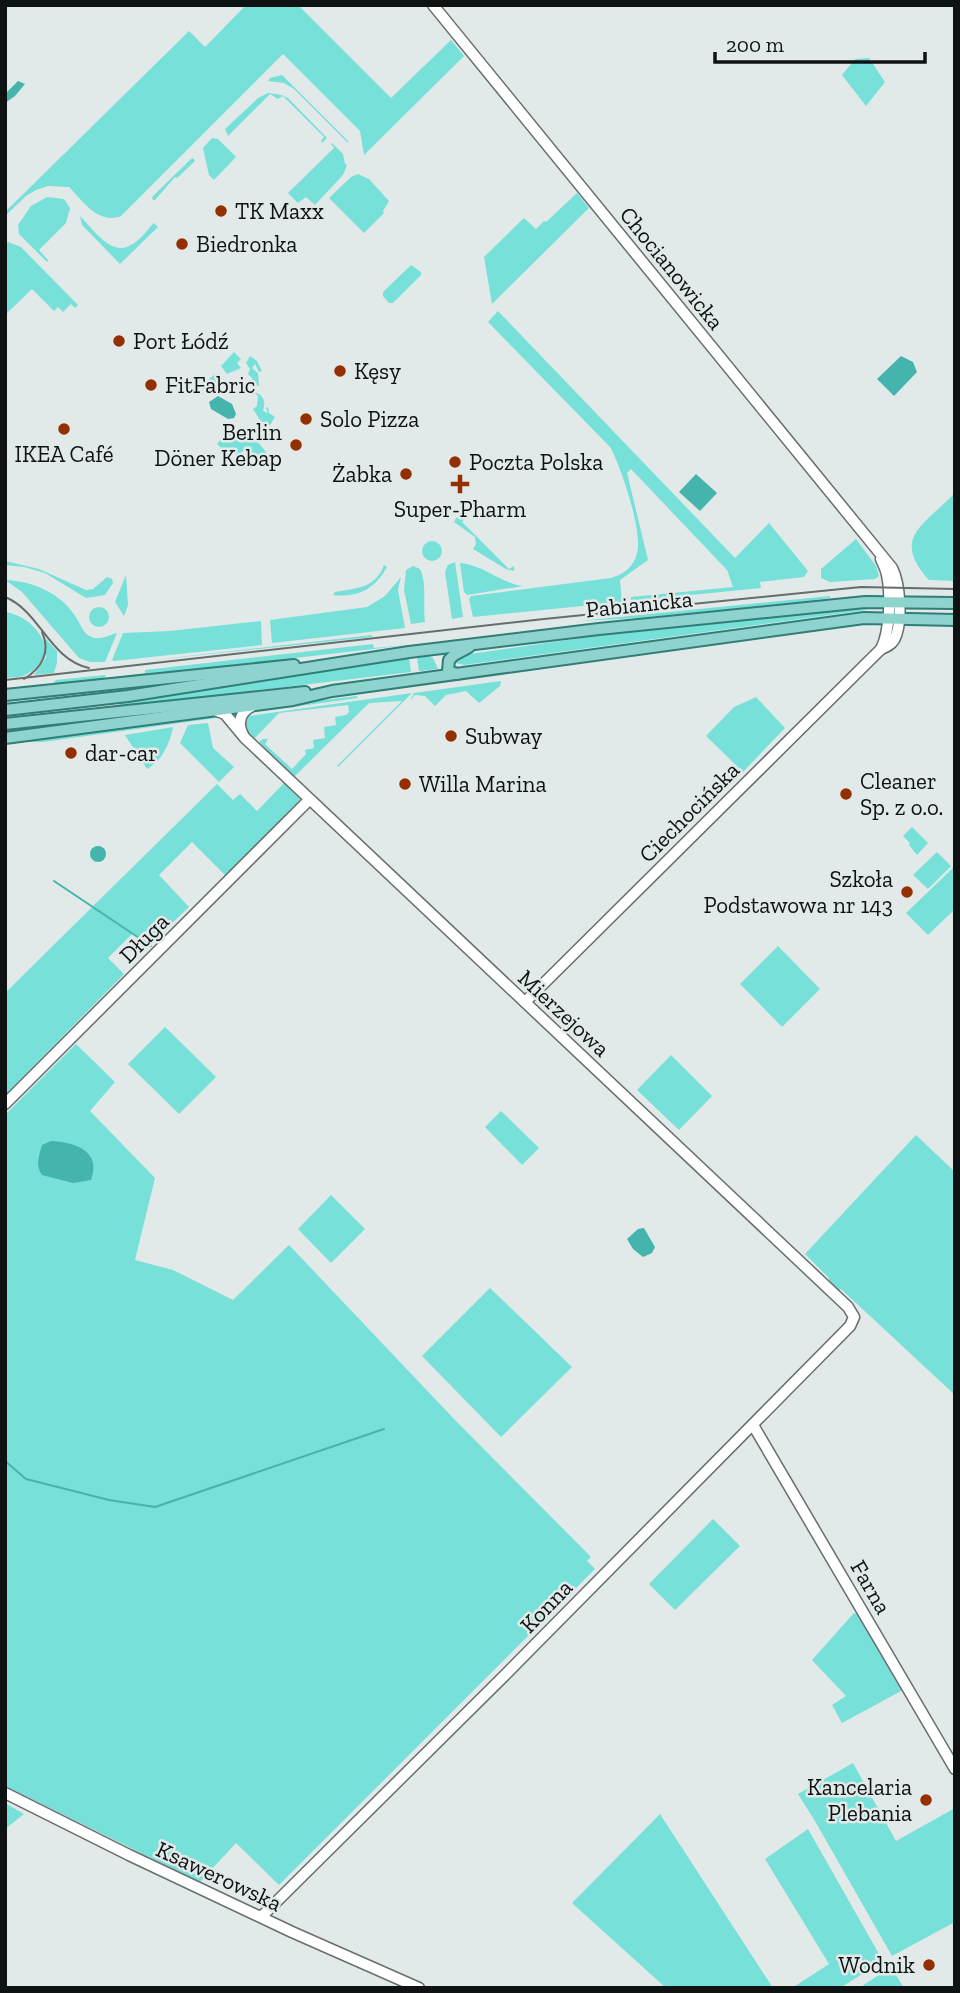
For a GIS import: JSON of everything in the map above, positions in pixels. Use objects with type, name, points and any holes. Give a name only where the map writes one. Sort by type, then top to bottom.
[{"type":"main road","name":"Pabianicka","points":[[328,664],[475,643],[817,606],[893,601],[955,603]]},
{"type":"main road","name":"Pabianicka","points":[[332,691],[864,618],[955,620]]},
{"type":"main road","points":[[457,674],[448,671],[449,660],[475,643]]},
{"type":"main road","points":[[5,695],[281,665],[328,664]]},
{"type":"main road","points":[[5,710],[128,696],[328,664]]},
{"type":"main road","points":[[5,738],[252,706],[332,691]]},
{"type":"main road","points":[[5,724],[280,694],[332,691]]},
{"type":"street","name":"Chocianowicka","points":[[433,5],[880,556],[893,601],[893,618]]},
{"type":"street","name":"Ciechocińska","points":[[525,1002],[881,649],[893,618]]},
{"type":"street","points":[[245,738],[240,729],[240,721],[244,711],[252,706]]},
{"type":"street","name":"Mierzejowa","points":[[217,711],[225,714],[245,738],[309,800],[848,1307],[854,1317]]},
{"type":"street","name":"Długa","points":[[5,1104],[309,800]]},
{"type":"street","name":"Konna","points":[[261,1917],[843,1334],[854,1317]]},
{"type":"street","name":"Farna","points":[[753,1425],[955,1769]]},
{"type":"street","name":"Ksawerowska","points":[[5,1793],[261,1917],[419,1988]]},
{"type":"shaded area","points":[[246,5],[298,5],[391,98],[451,40],[464,56],[364,155],[360,131],[283,54],[121,216],[113,218],[98,214],[69,187],[48,186],[26,196],[5,216],[5,212],[189,31],[205,47]]},
{"type":"shaded area","points":[[869,58],[885,82],[866,106],[842,75],[855,59]]},
{"type":"shaded area","points":[[282,75],[348,143],[294,89],[284,83],[268,81]]},
{"type":"shaded area","points":[[18,81],[25,84],[5,103],[5,94]]},
{"type":"shaded area","points":[[268,93],[281,95],[288,98],[327,138],[322,143],[324,137],[283,96],[278,99],[270,94],[228,136],[225,129],[258,98]]},
{"type":"shaded area","points":[[212,138],[218,139],[236,157],[214,180],[209,175],[203,148]]},
{"type":"shaded area","points":[[332,143],[343,154],[347,165],[343,175],[315,205],[306,197],[298,203],[288,193],[334,148]]},
{"type":"shaded area","points":[[192,158],[194,162],[153,200],[152,197]]},
{"type":"shaded area","points":[[358,174],[369,179],[389,201],[384,213],[364,233],[329,198],[351,177]]},
{"type":"shaded area","points":[[577,193],[589,208],[492,304],[484,257],[524,218],[536,229]]},
{"type":"shaded area","points":[[47,197],[64,199],[70,208],[66,223],[39,250],[47,262],[19,234],[18,225],[31,206]]},
{"type":"shaded area","points":[[80,216],[108,244],[122,248],[133,244],[154,223],[158,227],[120,264],[82,225]]},
{"type":"shaded area","points":[[5,243],[21,247],[78,305],[75,308],[71,304],[63,312],[58,307],[54,311],[32,289],[5,315]]},
{"type":"shaded area","points":[[411,265],[421,272],[421,275],[393,303],[389,303],[383,292]]},
{"type":"shaded area","points":[[498,311],[735,558],[769,523],[808,571],[804,577],[760,582],[761,588],[631,601],[631,597],[733,587],[727,570],[631,469],[627,473],[648,560],[620,580],[622,602],[473,617],[469,599],[471,596],[616,576],[634,562],[638,543],[630,499],[610,447],[488,322]]},
{"type":"shaded area","points":[[234,352],[241,359],[237,363],[241,368],[227,374],[221,366]]},
{"type":"shaded area","points":[[250,356],[257,361],[262,371],[259,372],[255,364],[252,368],[258,373],[259,386],[251,383],[252,378],[248,374],[250,369],[246,363]]},
{"type":"shaded area","points":[[901,356],[913,362],[917,372],[894,396],[877,379]]},
{"type":"shaded area","points":[[215,374],[223,379],[214,386],[213,392],[198,388],[200,383]]},
{"type":"shaded area","points":[[254,392],[263,398],[263,411],[268,413],[268,407],[269,413],[275,417],[270,425],[263,425],[253,409],[257,406],[258,396]]},
{"type":"shaded area","points":[[218,396],[232,404],[236,414],[234,418],[228,419],[211,409],[209,402]]},
{"type":"shaded area","points":[[231,427],[257,441],[267,453],[260,461],[244,450],[237,456],[234,453],[230,457],[217,444]]},
{"type":"shaded area","points":[[696,474],[717,493],[700,511],[679,492]]},
{"type":"shaded area","points":[[955,493],[955,581],[929,580],[918,566],[912,543],[923,524]]},
{"type":"shaded area","points":[[456,518],[465,518],[462,522],[509,569],[514,566],[514,571],[506,569],[473,549],[476,544],[475,537],[454,522]]},
{"type":"shaded area","points":[[856,539],[876,566],[879,576],[875,579],[830,582],[821,578],[821,569]]},
{"type":"shaded area","points":[[432,541],[439,544],[442,551],[439,558],[432,561],[425,558],[422,551],[425,544]]},
{"type":"shaded area","points":[[5,561],[39,569],[86,590],[93,589],[107,577],[112,579],[113,583],[105,595],[86,598],[45,573],[5,565]]},
{"type":"shaded area","points":[[455,562],[463,617],[452,619],[445,572],[448,565]]},
{"type":"shaded area","points":[[460,563],[469,564],[523,586],[467,595],[464,592]]},
{"type":"shaded area","points":[[384,565],[387,567],[382,575],[365,590],[350,595],[333,595],[335,592],[370,583],[376,579]]},
{"type":"shaded area","points":[[413,566],[420,569],[422,575],[425,622],[411,624],[404,590],[406,570]]},
{"type":"shaded area","points":[[126,575],[128,605],[124,616],[115,602]]},
{"type":"shaded area","points":[[401,577],[398,590],[405,628],[272,643],[270,620],[367,607],[385,596]]},
{"type":"shaded area","points":[[5,580],[36,586],[55,595],[71,610],[91,637],[101,638],[117,633],[105,662],[90,662],[79,658],[22,592]]},
{"type":"shaded area","points":[[830,596],[809,601],[640,618],[579,621]]},
{"type":"shaded area","points":[[95,607],[103,607],[109,617],[103,627],[95,627],[89,621],[89,613]]},
{"type":"shaded area","points":[[866,608],[464,665],[451,662],[463,655],[596,636]]},
{"type":"shaded area","points":[[5,612],[17,615],[36,629],[45,648],[44,657],[38,666],[22,676],[5,678]]},
{"type":"shaded area","points":[[261,621],[262,645],[112,660],[123,633]]},
{"type":"shaded area","points":[[372,635],[372,637],[144,661]]},
{"type":"shaded area","points":[[46,639],[57,651],[54,673],[34,675],[46,658]]},
{"type":"shaded area","points":[[373,644],[374,648],[408,645],[50,686],[56,680],[105,675],[106,678],[145,673],[145,670]]},
{"type":"shaded area","points":[[417,657],[433,658],[438,669],[419,671]]},
{"type":"shaded area","points":[[409,658],[411,672],[119,707],[119,701]]},
{"type":"shaded area","points":[[209,677],[135,688],[5,702],[5,699]]},
{"type":"shaded area","points":[[501,681],[500,686],[479,703],[466,691],[446,695],[435,706],[425,696],[415,695],[410,701],[414,693]]},
{"type":"shaded area","points":[[412,693],[338,767],[402,701],[369,703],[294,777],[259,742],[268,739],[265,744],[292,769],[306,754],[305,750],[314,748],[313,740],[325,738],[324,727],[336,725],[335,717],[349,712],[348,705],[279,713],[254,739],[244,725],[249,716]]},
{"type":"shaded area","points":[[756,697],[785,728],[743,772],[706,736],[734,707]]},
{"type":"shaded area","points":[[358,698],[248,713],[254,709]]},
{"type":"shaded area","points":[[215,715],[223,717],[43,742],[13,742]]},
{"type":"shaded area","points":[[208,723],[213,748],[234,767],[219,782],[180,743],[188,725]]},
{"type":"shaded area","points":[[173,727],[164,751],[147,769],[125,735]]},
{"type":"shaded area","points":[[284,783],[300,799],[298,806],[227,877],[192,842],[159,875],[189,907],[147,947],[133,933],[108,958],[124,974],[5,1095],[5,993],[217,784],[233,800],[240,794],[257,811]]},
{"type":"shaded area","points":[[912,827],[928,843],[917,855],[903,836]]},
{"type":"shaded area","points":[[95,846],[101,846],[106,854],[104,860],[95,862],[90,857],[90,851]]},
{"type":"shaded area","points":[[937,852],[951,866],[928,889],[913,875]]},
{"type":"shaded area","points":[[953,868],[955,909],[928,935],[906,913]]},
{"type":"shaded area","points":[[778,946],[820,989],[782,1027],[740,984]]},
{"type":"shaded area","points":[[165,1027],[216,1077],[179,1114],[128,1064]]},
{"type":"shaded area","points":[[76,1044],[115,1082],[90,1111],[155,1178],[135,1260],[173,1270],[233,1300],[289,1245],[455,1420],[591,1557],[587,1561],[595,1569],[279,1885],[236,1843],[200,1882],[5,1786],[5,1115]]},
{"type":"shaded area","points":[[671,1055],[712,1096],[679,1130],[637,1090]]},
{"type":"shaded area","points":[[501,1111],[539,1148],[522,1165],[485,1127]]},
{"type":"shaded area","points":[[916,1135],[955,1172],[955,1395],[841,1289],[838,1291],[805,1254]]},
{"type":"shaded area","points":[[51,1141],[69,1143],[90,1155],[93,1162],[91,1180],[73,1183],[42,1175],[38,1164],[42,1145]]},
{"type":"shaded area","points":[[331,1195],[365,1229],[331,1263],[298,1229]]},
{"type":"shaded area","points":[[644,1228],[655,1247],[652,1253],[643,1257],[633,1249],[627,1239],[638,1229]]},
{"type":"shaded area","points":[[490,1288],[572,1367],[501,1437],[422,1356]]},
{"type":"shaded area","points":[[713,1519],[740,1546],[675,1610],[649,1584]]},
{"type":"shaded area","points":[[854,1613],[858,1614],[903,1690],[842,1723],[832,1705],[846,1696],[812,1660]]},
{"type":"shaded area","points":[[853,1763],[896,1841],[955,1808],[955,1922],[892,1956],[798,1794]]},
{"type":"shaded area","points":[[5,1803],[24,1814],[5,1829]]},
{"type":"shaded area","points":[[660,1814],[773,1988],[666,1988],[572,1903]]},
{"type":"shaded area","points":[[808,1829],[883,1961],[840,1988],[792,1988],[829,1964],[765,1859]]},
{"type":"shaded area","points":[[891,1967],[904,1988],[859,1988]]},
{"type":"waterway","points":[[54,881],[151,946]]},
{"type":"waterway","points":[[5,1461],[26,1479],[109,1500],[155,1507],[384,1429]]},
{"type":"tram line","points":[[5,680],[544,619],[861,587],[955,589]]},
{"type":"tram line","points":[[5,597],[27,613],[64,655],[89,668]]},
{"type":"tram line","points":[[24,679],[36,670],[43,659],[46,646],[42,632]]},
{"type":"place","name":"TK Maxx","points":[[221,211]]},
{"type":"place","name":"Biedronka","points":[[182,244]]},
{"type":"place","name":"Port Łódź","points":[[119,341]]},
{"type":"place","name":"Kęsy","points":[[340,371]]},
{"type":"place","name":"FitFabric","points":[[151,385]]},
{"type":"place","name":"Solo Pizza","points":[[306,419]]},
{"type":"place","name":"IKEA Café","points":[[64,429]]},
{"type":"place","name":"Berlin Döner Kebap","points":[[296,445]]},
{"type":"place","name":"Poczta Polska","points":[[455,462]]},
{"type":"place","name":"Żabka","points":[[406,474]]},
{"type":"place","name":"Super-Pharm","points":[[460,484]]},
{"type":"place","name":"Subway","points":[[451,736]]},
{"type":"place","name":"dar-car","points":[[71,753]]},
{"type":"place","name":"Willa Marina","points":[[405,784]]},
{"type":"place","name":"Cleaner Sp. z o.o.","points":[[846,794]]},
{"type":"place","name":"Szkoła Podstawowa nr 143","points":[[907,892]]},
{"type":"place","name":"Kancelaria Plebania","points":[[926,1800]]},
{"type":"place","name":"Wodnik","points":[[929,1965]]}]
